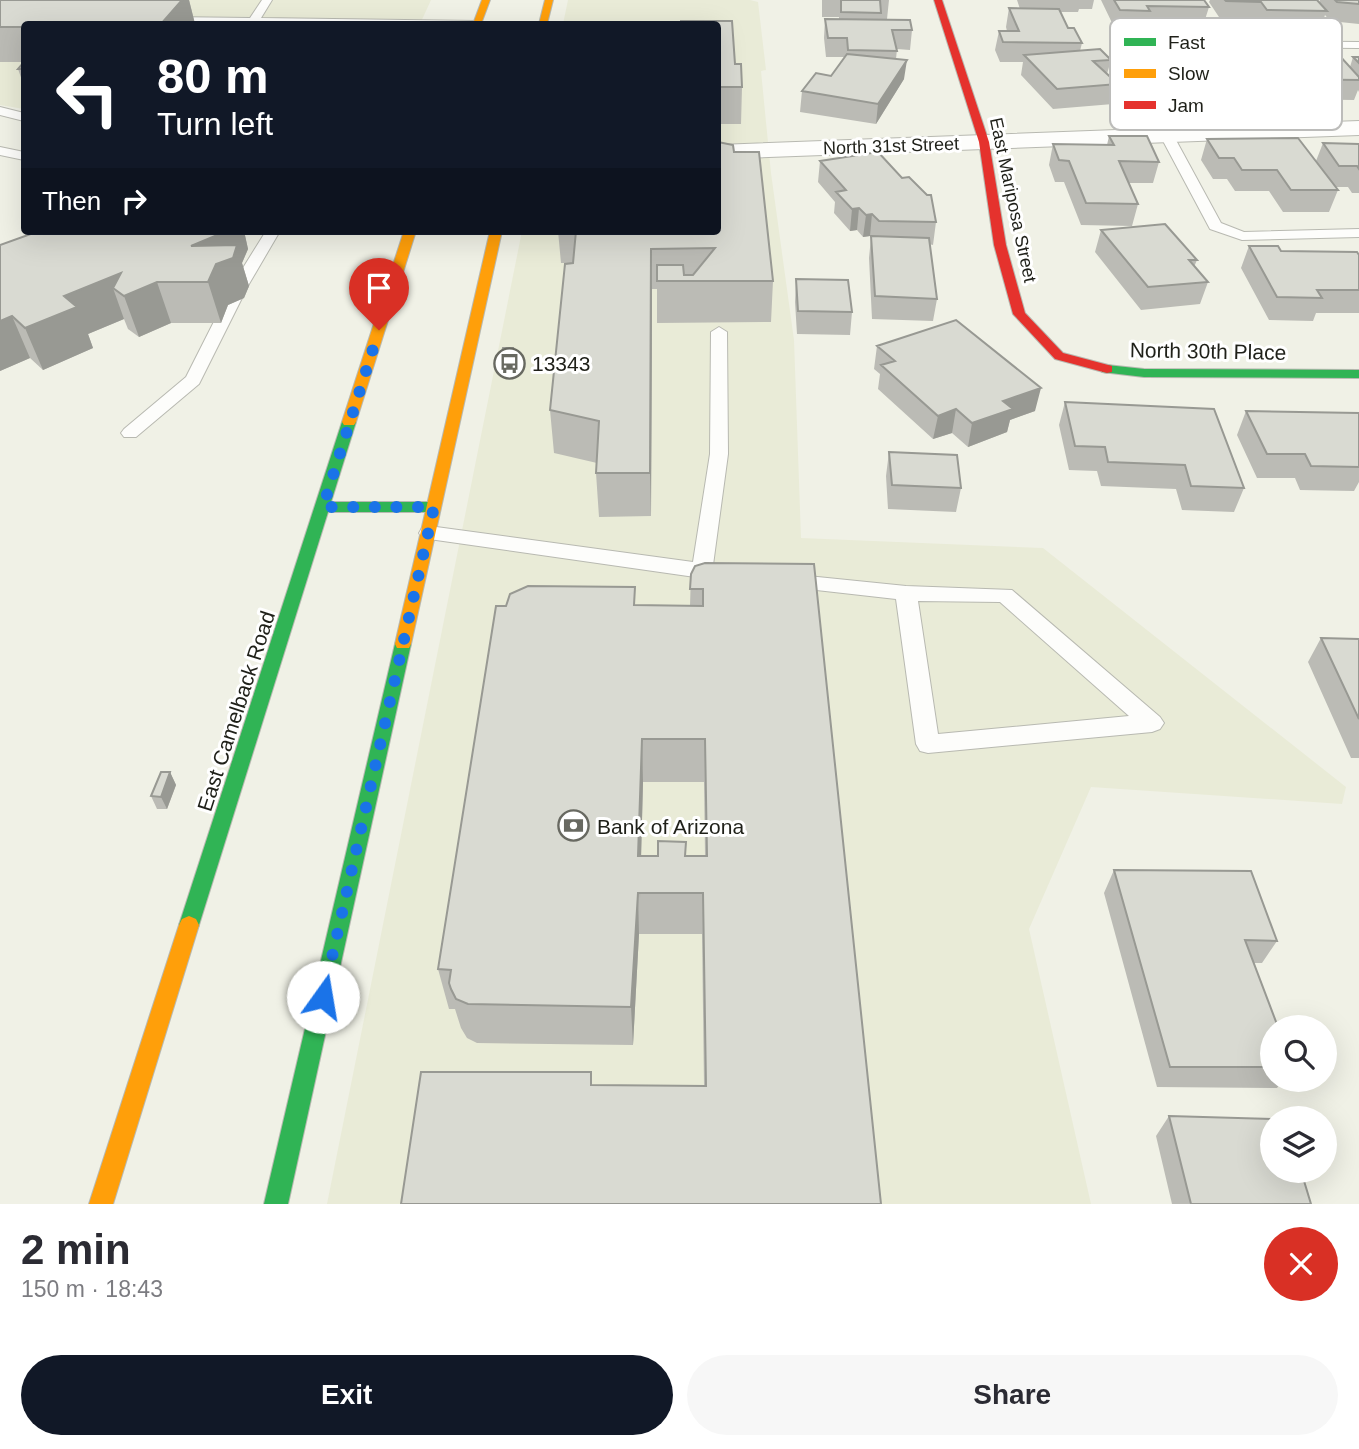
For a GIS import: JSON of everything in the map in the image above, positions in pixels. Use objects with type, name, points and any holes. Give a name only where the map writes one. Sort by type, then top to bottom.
[{"type":"main road","points":[[478,21],[486,0]]},
{"type":"main road","points":[[544,21],[549,0]]},
{"type":"main road","name":"East Mariposa Street","points":[[938,0],[984,142],[1000,245],[1019,314],[1059,356]]},
{"type":"main road","name":"East Camelback Road","points":[[101,1204],[409,235]]},
{"type":"main road","points":[[276,1204],[495,235]]},
{"type":"main road","name":"North 30th Place","points":[[1059,356],[1105,369],[1144,373],[1359,374]]},
{"type":"main road","points":[[323,507],[434,507]]},
{"type":"street","name":"North 31st Street","points":[[721,152],[1282,130]]},
{"type":"lane","points":[[253,21],[267,0]]},
{"type":"lane","points":[[161,20],[191,21]]},
{"type":"lane","points":[[0,111],[21,116]]},
{"type":"lane","points":[[1164,130],[1215,226],[1242,236],[1359,233]]},
{"type":"lane","points":[[0,151],[21,155]]},
{"type":"lane","points":[[130,433],[193,380],[241,284],[271,235]]},
{"type":"lane","points":[[702,571],[719,454],[719,332]]},
{"type":"lane","points":[[429,533],[740,575]]},
{"type":"lane","points":[[766,578],[906,593],[1005,595],[1152,723],[928,744],[906,593]]},
{"type":"shaded area","points":[[0,0],[431,0],[421,21],[21,21],[21,108],[0,105]]},
{"type":"shaded area","points":[[568,0],[758,2],[766,70],[761,71],[771,173],[794,340],[801,538],[1043,548],[1346,787],[1342,804],[1091,787],[1029,929],[1091,1204],[327,1204],[521,235],[721,235],[721,21],[564,21]]},
{"type":"building","points":[[0,0],[182,0],[164,21],[21,21],[21,27],[0,27]]},
{"type":"building","points":[[841,0],[880,0],[881,13],[841,12]]},
{"type":"building","points":[[1114,0],[1204,0],[1209,7],[1147,6],[1150,11],[1120,10]]},
{"type":"building","points":[[1225,0],[1317,0],[1327,11],[1267,10],[1261,2]]},
{"type":"building","points":[[1335,0],[1359,0],[1359,4],[1337,2]]},
{"type":"building","points":[[1009,8],[1059,9],[1068,28],[1074,28],[1082,43],[1003,42],[999,31],[1019,31]]},
{"type":"building","points":[[825,19],[910,20],[912,30],[892,30],[897,51],[848,50],[847,38],[828,38]]},
{"type":"building","points":[[721,21],[732,21],[735,64],[741,64],[742,87],[721,87]]},
{"type":"building","points":[[1100,49],[1110,60],[1093,61],[1110,77],[1110,85],[1057,89],[1024,55]]},
{"type":"building","points":[[847,54],[907,60],[878,104],[802,91],[816,73],[831,76]]},
{"type":"building","points":[[1342,58],[1359,77],[1359,80],[1342,80]]},
{"type":"building","points":[[1109,136],[1147,136],[1159,162],[1119,161],[1138,204],[1086,203],[1069,161],[1059,160],[1053,144],[1114,145]]},
{"type":"building","points":[[1298,138],[1338,190],[1291,190],[1277,170],[1242,170],[1234,158],[1219,158],[1207,139]]},
{"type":"building","points":[[721,143],[733,145],[734,152],[759,152],[773,281],[657,281],[657,265],[683,265],[684,275],[693,275],[715,248],[651,249],[650,473],[596,473],[599,421],[550,410],[565,264],[573,263],[576,235],[721,235]]},
{"type":"building","points":[[1323,143],[1359,144],[1359,169],[1357,166],[1339,166]]},
{"type":"building","points":[[878,152],[902,178],[909,177],[927,195],[931,195],[936,222],[879,221],[859,208],[852,209],[836,192],[846,190],[820,161]]},
{"type":"building","points":[[1165,224],[1197,260],[1189,260],[1208,282],[1148,287],[1101,230]]},
{"type":"building","points":[[28,235],[217,235],[191,246],[237,245],[233,258],[216,264],[208,282],[157,282],[124,296],[113,288],[121,273],[64,296],[77,307],[25,328],[12,316],[0,321],[0,245]]},
{"type":"building","points":[[871,236],[929,238],[937,299],[875,296]]},
{"type":"building","points":[[1249,246],[1278,246],[1281,251],[1357,252],[1359,290],[1317,290],[1322,298],[1277,297]]},
{"type":"building","points":[[796,279],[848,280],[852,312],[798,311]]},
{"type":"building","points":[[956,320],[1041,388],[1003,401],[1013,409],[972,423],[956,409],[938,416],[881,365],[895,361],[877,346]]},
{"type":"building","points":[[503,348],[513,348],[510,361],[500,360]]},
{"type":"building","points":[[1065,402],[1214,409],[1244,488],[1191,486],[1185,465],[1108,462],[1105,447],[1075,446]]},
{"type":"building","points":[[1246,411],[1359,413],[1359,467],[1311,466],[1305,454],[1267,454]]},
{"type":"building","points":[[889,452],[957,455],[961,488],[892,485]]},
{"type":"building","points":[[705,563],[814,564],[881,1204],[401,1204],[421,1072],[591,1072],[591,1085],[706,1086],[703,893],[638,893],[631,1007],[468,1004],[456,999],[451,989],[451,970],[438,969],[496,606],[506,606],[510,594],[528,586],[635,587],[634,605],[703,606],[703,589],[690,589],[691,574],[695,566]],"holes":[[[642,739],[705,739],[707,856],[685,856],[686,842],[658,841],[658,856],[638,856]]]},
{"type":"building","points":[[1321,638],[1359,639],[1359,719]]},
{"type":"building","points":[[161,772],[170,772],[161,797],[151,796]]},
{"type":"building","points":[[1114,870],[1251,871],[1277,941],[1245,940],[1273,1015],[1260,1015],[1260,1067],[1170,1067]]},
{"type":"building","points":[[1169,1116],[1260,1119],[1260,1183],[1305,1183],[1311,1204],[1191,1204]]},
{"type":"traffic: fast","points":[[1107,369],[1144,373],[1359,374]]},
{"type":"traffic: fast","points":[[189,925],[349,422]]},
{"type":"traffic: fast","points":[[323,507],[434,507]]},
{"type":"traffic: fast","points":[[276,1204],[403,644]]},
{"type":"traffic: slow","points":[[478,21],[486,0]]},
{"type":"traffic: slow","points":[[544,21],[549,0]]},
{"type":"traffic: slow","points":[[349,422],[409,235]]},
{"type":"traffic: slow","points":[[403,644],[495,235]]},
{"type":"traffic: slow","points":[[101,1204],[189,925]]},
{"type":"traffic: jam","points":[[938,0],[984,142],[1000,245],[1019,314],[1059,356],[1107,369]]},
{"type":"place","name":"13343","points":[[509,363]]},
{"type":"place","name":"Bank of Arizona","points":[[574,826]]},
{"type":"route","points":[[323,997],[434,507],[323,507],[379,330]]}]
